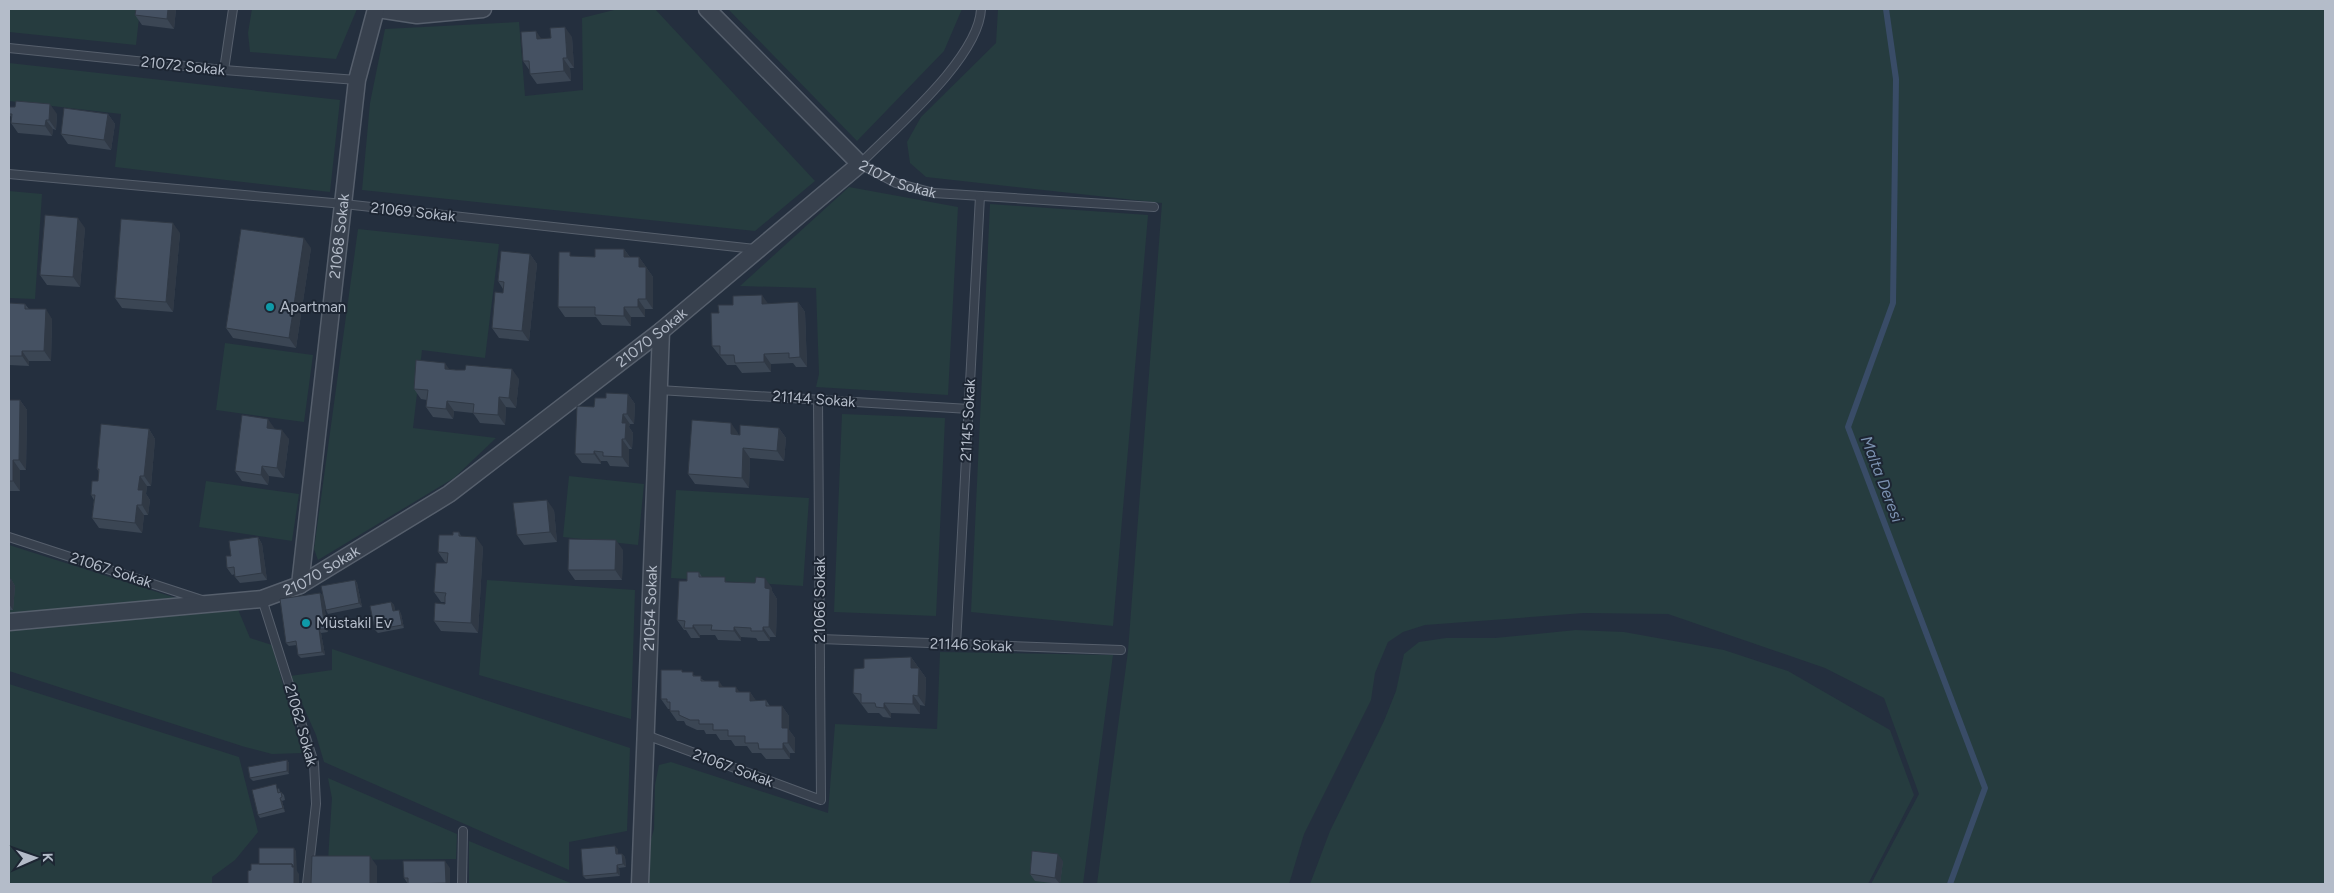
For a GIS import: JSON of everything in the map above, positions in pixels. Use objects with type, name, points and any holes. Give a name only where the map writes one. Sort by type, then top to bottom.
[{"type":"street","points":[[377,9],[416,15],[483,9]]},
{"type":"street","name":"21068 Sokak","points":[[300,585],[357,80],[377,9]]},
{"type":"street","name":"21071 Sokak","points":[[707,9],[860,164]]},
{"type":"street","name":"21070 Sokak","points":[[9,622],[262,598],[300,585],[449,494],[661,331],[860,164]]},
{"type":"street","name":"21054 Sokak","points":[[640,884],[661,331]]},
{"type":"lane","points":[[224,70],[232,9]]},
{"type":"lane","name":"21070 Sokak","points":[[860,164],[942,81],[964,54],[981,16],[981,9]]},
{"type":"lane","name":"21072 Sokak","points":[[9,48],[224,70],[357,80]]},
{"type":"lane","name":"21071 Sokak","points":[[860,164],[896,183],[934,193],[1154,207]]},
{"type":"lane","name":"21069 Sokak","points":[[9,174],[344,204],[758,249]]},
{"type":"lane","name":"21145 Sokak","points":[[956,645],[980,196]]},
{"type":"lane","name":"21144 Sokak","points":[[659,390],[969,409]]},
{"type":"lane","name":"21066 Sokak","points":[[818,399],[821,800]]},
{"type":"lane","name":"21067 Sokak","points":[[9,537],[213,604]]},
{"type":"lane","name":"21062 Sokak","points":[[262,598],[314,764],[316,804],[307,884]]},
{"type":"lane","name":"21146 Sokak","points":[[820,639],[1121,650]]},
{"type":"lane","name":"21067 Sokak","points":[[646,735],[821,800]]},
{"type":"lane","points":[[462,884],[463,831]]},
{"type":"green space","points":[[9,9],[140,9],[136,45],[9,32]]},
{"type":"green space","points":[[252,9],[357,9],[336,59],[250,52],[248,33]]},
{"type":"green space","points":[[618,9],[655,9],[815,181],[755,231],[362,190],[370,103],[385,29],[519,22],[525,96],[583,90],[582,18]]},
{"type":"green space","points":[[728,9],[962,9],[944,51],[857,141]]},
{"type":"green space","points":[[998,9],[2325,9],[2325,884],[1871,884],[1919,794],[1884,698],[1825,668],[1668,614],[1584,613],[1425,625],[1403,632],[1388,642],[1375,673],[1371,700],[1304,834],[1289,884],[1097,884],[1128,651],[1162,203],[926,177],[910,163],[907,142],[921,117],[996,43]]},
{"type":"green space","points":[[9,63],[340,100],[330,192],[115,167],[121,114],[9,101]]},
{"type":"green space","points":[[849,187],[958,207],[948,395],[816,387],[819,374],[816,288],[740,286]]},
{"type":"green space","points":[[9,191],[42,194],[35,299],[9,298]]},
{"type":"green space","points":[[990,204],[1148,215],[1113,626],[971,612]]},
{"type":"green space","points":[[358,229],[499,244],[485,358],[422,350],[413,428],[496,438],[454,478],[318,560],[314,549]]},
{"type":"green space","points":[[225,343],[313,355],[304,422],[216,410]]},
{"type":"green space","points":[[842,414],[945,418],[936,616],[834,612]]},
{"type":"green space","points":[[569,476],[644,484],[638,545],[563,537]]},
{"type":"green space","points":[[206,481],[299,494],[292,541],[199,527]]},
{"type":"green space","points":[[676,490],[809,498],[803,586],[671,578]]},
{"type":"green space","points":[[9,545],[176,598],[9,615]]},
{"type":"green space","points":[[487,580],[635,590],[631,719],[479,675]]},
{"type":"green space","points":[[237,607],[250,638],[272,645],[302,753],[272,754],[245,747],[9,671],[9,631],[69,622]]},
{"type":"green space","points":[[1576,630],[1624,632],[1724,650],[1788,671],[1890,730],[1914,795],[1868,884],[1310,884],[1330,831],[1384,721],[1396,691],[1404,654],[1419,642],[1446,638],[1495,638]]},
{"type":"green space","points":[[332,649],[630,748],[627,831],[569,842],[569,870],[324,762],[316,735],[290,676],[332,670]]},
{"type":"green space","points":[[940,652],[1113,655],[1083,884],[648,884],[649,847],[654,829],[655,785],[659,765],[671,762],[828,813],[835,724],[937,729]]},
{"type":"green space","points":[[9,684],[239,757],[258,832],[235,860],[212,877],[212,884],[9,884]]},
{"type":"green space","points":[[328,778],[457,834],[456,859],[328,860],[332,798]]},
{"type":"green space","points":[[469,841],[573,884],[469,884]]},
{"type":"building","points":[[136,9],[168,9],[167,19],[135,15]]},
{"type":"building","points":[[565,27],[567,58],[563,58],[564,71],[530,74],[529,61],[523,61],[521,32],[536,31],[537,39],[551,38],[550,28]]},
{"type":"building","points":[[16,101],[50,104],[49,120],[46,120],[45,126],[11,123],[12,114],[9,114],[9,107],[15,107]]},
{"type":"building","points":[[64,108],[108,114],[104,140],[61,134]]},
{"type":"building","points":[[45,215],[78,218],[73,277],[40,275]]},
{"type":"building","points":[[121,219],[173,223],[166,302],[115,298]]},
{"type":"building","name":"Apartman","points":[[241,229],[304,238],[289,338],[226,328]]},
{"type":"building","points":[[595,249],[624,249],[624,257],[639,257],[639,267],[646,267],[646,299],[638,299],[638,307],[624,307],[624,316],[595,315],[595,307],[558,307],[559,252],[570,252],[570,256],[595,257]]},
{"type":"building","points":[[501,251],[530,254],[522,331],[492,328],[495,292],[503,293],[504,282],[498,281]]},
{"type":"building","points":[[762,295],[762,304],[798,302],[800,357],[789,358],[789,353],[764,354],[764,362],[735,363],[734,355],[720,355],[720,346],[712,346],[711,313],[719,313],[718,305],[733,305],[733,296]]},
{"type":"building","points":[[9,303],[25,304],[25,309],[46,309],[44,351],[22,351],[22,356],[9,356]]},
{"type":"building","points":[[416,360],[445,363],[445,369],[465,370],[466,365],[512,369],[509,398],[499,397],[498,415],[473,413],[474,404],[447,401],[446,409],[426,407],[428,390],[414,389]]},
{"type":"building","points":[[606,393],[628,394],[627,414],[623,414],[622,423],[626,423],[625,439],[622,439],[622,457],[603,456],[603,452],[594,451],[594,454],[575,454],[577,406],[594,407],[595,398],[606,398]]},
{"type":"building","points":[[9,400],[20,400],[19,460],[13,460],[13,481],[9,481]]},
{"type":"building","points":[[242,415],[268,419],[267,428],[282,430],[277,468],[262,466],[261,475],[235,471]]},
{"type":"building","points":[[692,420],[731,423],[731,434],[740,435],[740,425],[779,428],[777,451],[743,448],[742,478],[688,474]]},
{"type":"building","points":[[101,424],[149,429],[144,476],[140,476],[138,490],[143,490],[142,505],[137,505],[135,523],[92,518],[95,495],[91,495],[92,481],[98,481],[99,469],[97,469]]},
{"type":"building","points":[[547,500],[550,532],[517,535],[513,503]]},
{"type":"building","points":[[453,532],[459,532],[459,536],[476,537],[471,623],[434,621],[435,603],[445,604],[446,593],[434,592],[436,563],[447,563],[448,553],[438,552],[439,535],[453,535]]},
{"type":"building","points":[[258,537],[262,573],[235,577],[234,567],[227,568],[226,556],[231,556],[229,541]]},
{"type":"building","points":[[569,539],[616,540],[615,570],[568,570]]},
{"type":"building","points":[[687,572],[699,572],[699,577],[725,577],[725,582],[755,583],[756,577],[765,578],[765,588],[770,589],[769,627],[763,627],[763,631],[751,631],[751,628],[734,627],[734,631],[711,630],[712,625],[693,625],[693,628],[684,628],[685,621],[677,620],[679,581],[687,581]]},
{"type":"building","points":[[9,579],[11,579],[9,596]]},
{"type":"building","name":"Müstakil Ev","points":[[355,580],[359,603],[326,610],[321,586]]},
{"type":"building","name":"Müstakil Ev","points":[[320,593],[325,629],[319,629],[322,652],[298,655],[296,641],[286,643],[280,599]]},
{"type":"building","name":"Müstakil Ev","points":[[391,602],[393,611],[399,610],[402,625],[375,630],[370,606]]},
{"type":"building","points":[[911,657],[911,668],[919,668],[918,696],[913,695],[913,704],[884,703],[884,708],[876,707],[875,703],[861,703],[861,694],[853,693],[854,669],[864,668],[864,659]]},
{"type":"building","points":[[661,670],[693,672],[693,676],[701,676],[701,681],[719,681],[719,687],[736,687],[736,692],[750,692],[750,701],[766,700],[766,706],[782,706],[782,728],[788,728],[788,743],[783,743],[783,749],[759,749],[758,743],[745,743],[745,736],[728,736],[728,730],[713,730],[713,724],[699,724],[699,720],[690,720],[679,715],[679,711],[670,711],[670,702],[667,702],[667,699],[661,699]]},
{"type":"building","points":[[287,760],[287,771],[250,778],[248,767]]},
{"type":"building","points":[[276,784],[278,793],[281,792],[282,797],[280,798],[283,808],[258,815],[252,790]]},
{"type":"building","points":[[615,846],[616,854],[622,854],[623,864],[617,865],[617,873],[583,876],[581,849]]},
{"type":"building","points":[[259,848],[294,848],[294,867],[292,864],[259,864]]},
{"type":"building","points":[[1032,851],[1058,854],[1055,878],[1030,874]]},
{"type":"building","points":[[312,856],[370,856],[370,884],[311,884]]},
{"type":"building","points":[[403,861],[445,861],[446,883],[408,884],[408,878],[404,878]]},
{"type":"building","points":[[251,864],[292,864],[292,867],[294,867],[294,884],[248,884],[248,871],[251,870]]},
{"type":"waterway","name":"Malta Deresi","points":[[1886,9],[1896,79],[1893,303],[1848,427],[1985,788],[1950,884]]},
{"type":"place","name":"Apartman","points":[[270,307]]},
{"type":"place","name":"Müstakil Ev","points":[[306,623]]}]
